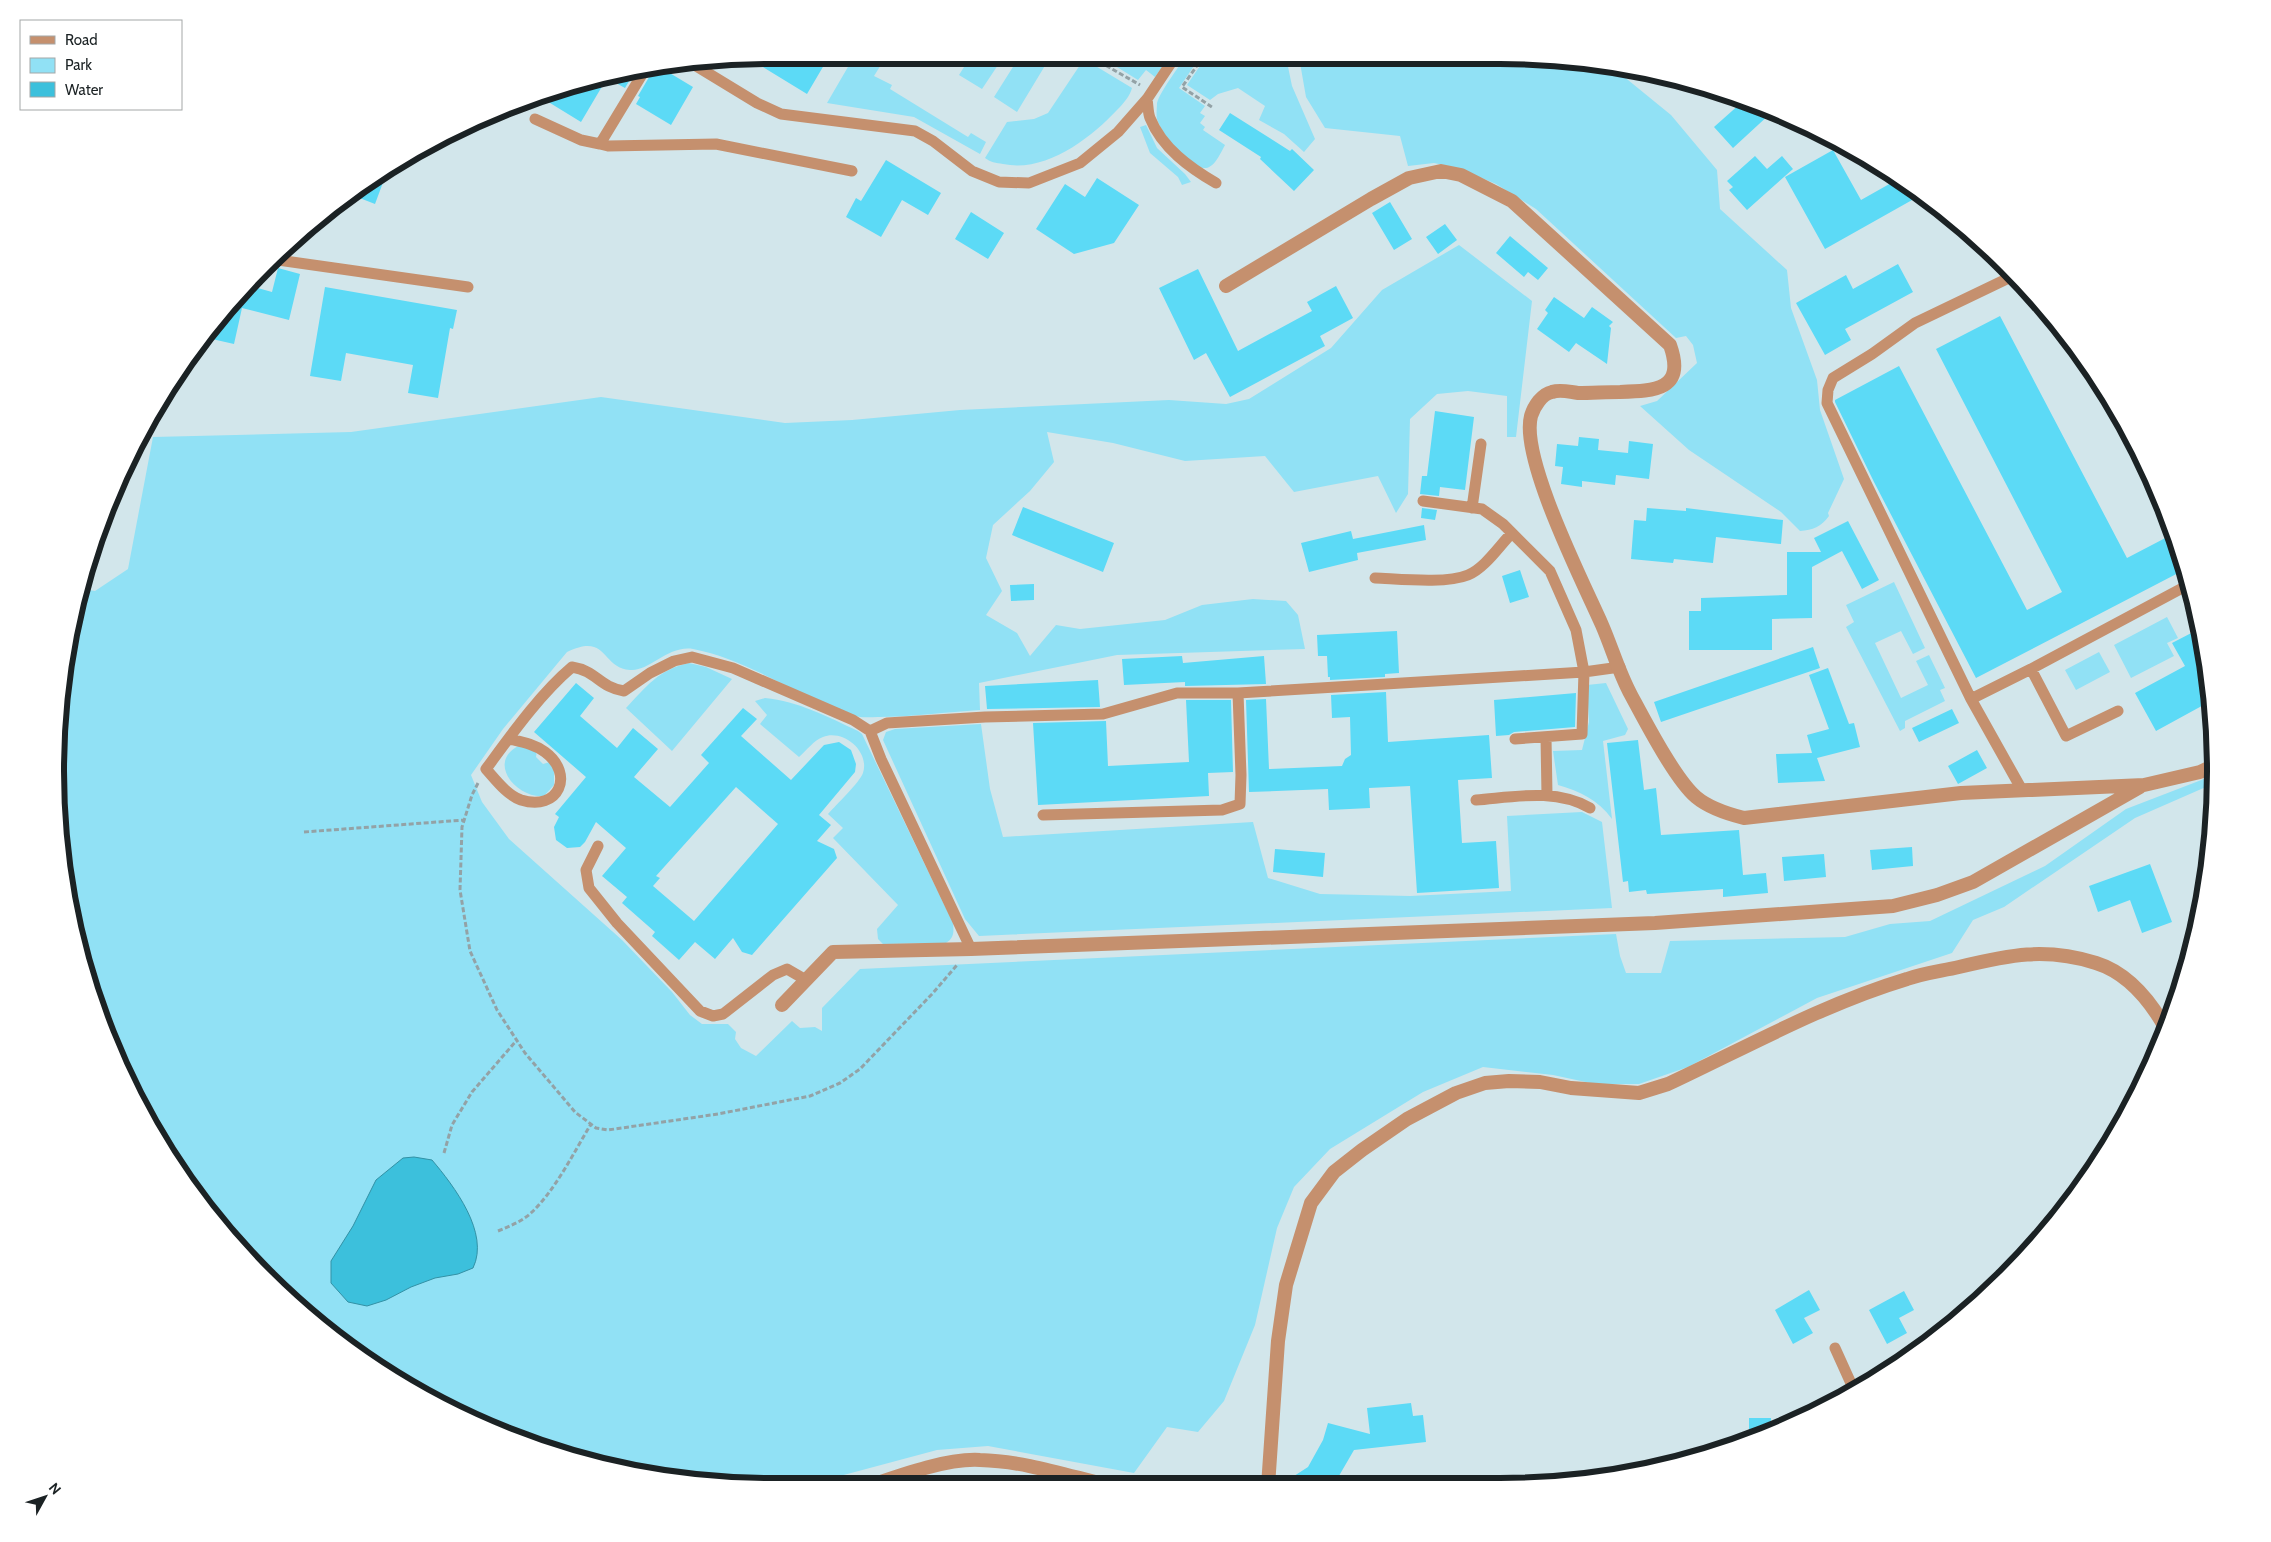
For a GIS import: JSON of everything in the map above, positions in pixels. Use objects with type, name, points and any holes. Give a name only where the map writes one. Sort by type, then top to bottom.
[{"type":"street","points":[[1226,286],[1371,199],[1410,178],[1441,172],[1461,175],[1512,201],[1647,322],[1670,345],[1676,366],[1671,378],[1662,387],[1636,391],[1576,393],[1562,390],[1550,392],[1542,398],[1534,409],[1529,433],[1544,492],[1630,693],[1676,772],[1696,797],[1724,813],[1744,818],[1961,793],[2144,785],[2207,769]]},
{"type":"street","points":[[782,1005],[832,952],[971,949],[1655,923],[1893,906],[1937,895],[1973,882],[2144,785]]},
{"type":"street","points":[[1268,1478],[1278,1341],[1286,1285],[1311,1203],[1334,1172],[1362,1150],[1407,1120],[1456,1093],[1485,1083],[1509,1080],[1540,1082],[1571,1088],[1639,1093],[1668,1084],[1859,995],[1909,978],[2020,953],[2046,953],[2098,963],[2135,987],[2150,1004],[2161,1021]]},
{"type":"street","points":[[892,1478],[907,1473],[979,1460],[1017,1463],[1078,1478]]},
{"type":"lane","points":[[699,68],[757,103],[781,114],[915,131],[933,141],[972,171],[999,182],[1030,183],[1080,163],[1118,132],[1150,95],[1170,64]]},
{"type":"lane","points":[[600,144],[641,76]]},
{"type":"lane","points":[[1150,95],[1150,118],[1166,144],[1184,162],[1216,183]]},
{"type":"lane","points":[[534,119],[581,140],[608,146],[716,144],[852,170]]},
{"type":"lane","points":[[282,261],[468,288]]},
{"type":"lane","points":[[2007,279],[1915,323],[1872,354],[1833,378],[1828,390],[1828,403],[1836,424],[1971,699],[2022,790]]},
{"type":"lane","points":[[1472,508],[1481,444]]},
{"type":"lane","points":[[1423,501],[1482,509],[1512,533],[1550,571],[1576,630],[1584,672],[1582,734],[1515,739]]},
{"type":"lane","points":[[1375,578],[1447,579],[1467,575],[1480,567],[1512,533]]},
{"type":"lane","points":[[1971,699],[2031,669],[2183,587]]},
{"type":"lane","points":[[509,739],[527,743],[547,754],[556,765],[560,774],[559,791],[550,800],[540,803],[520,799],[502,788],[486,770],[509,739],[560,676],[572,667],[586,669],[610,689],[624,691],[650,673],[674,660],[692,657],[733,668],[853,720],[870,731],[881,759],[971,949]]},
{"type":"lane","points":[[870,731],[886,723],[985,717],[1103,714],[1177,694],[1584,672],[1620,667]]},
{"type":"lane","points":[[2031,669],[2066,736],[2118,711]]},
{"type":"lane","points":[[1044,815],[1222,810],[1240,804],[1241,775],[1238,692]]},
{"type":"lane","points":[[1546,737],[1547,795]]},
{"type":"lane","points":[[1476,800],[1547,795],[1576,800],[1590,808]]},
{"type":"lane","points":[[598,846],[586,870],[589,888],[617,923],[700,1011],[713,1016],[723,1014],[773,975],[787,969],[806,980]]},
{"type":"lane","points":[[1835,1348],[1851,1384]]},
{"type":"path","points":[[1106,64],[1150,95]]},
{"type":"path","points":[[1198,64],[1182,87],[1212,107]]},
{"type":"path","points":[[486,770],[472,795],[462,826],[460,890],[470,951],[497,1010],[516,1041],[575,1112],[596,1128],[608,1130],[718,1114],[810,1096],[840,1083],[860,1069],[933,993],[971,949]]},
{"type":"path","points":[[304,832],[464,820]]},
{"type":"path","points":[[444,1153],[452,1125],[472,1092],[516,1041]]},
{"type":"path","points":[[498,1231],[520,1222],[532,1212],[558,1177],[591,1124]]},
{"type":"green space","points":[[850,64],[882,64],[874,76],[892,85],[890,89],[968,137],[971,133],[986,142],[980,154],[914,117],[827,103]]},
{"type":"green space","points":[[966,64],[999,64],[982,89],[959,75]]},
{"type":"green space","points":[[1015,64],[1046,64],[1017,112],[994,97]]},
{"type":"green space","points":[[1081,64],[1092,64],[1132,88],[1124,103],[1094,132],[1066,151],[1050,159],[1019,165],[1003,164],[985,158],[1007,122],[1034,119],[1048,113]]},
{"type":"green space","points":[[1112,64],[1164,64],[1155,77],[1146,70],[1138,80]]},
{"type":"green space","points":[[1180,64],[1195,64],[1179,88],[1205,106],[1200,113],[1205,116],[1200,123],[1205,127],[1203,130],[1225,145],[1215,162],[1209,167],[1199,167],[1184,157],[1164,133],[1157,119],[1157,103]]},
{"type":"green space","points":[[1201,64],[1287,64],[1292,86],[1315,139],[1304,152],[1284,134],[1259,120],[1265,106],[1238,88],[1218,94],[1210,100],[1187,85]]},
{"type":"green space","points":[[1300,64],[1546,65],[1621,74],[1671,115],[1717,170],[1720,209],[1787,270],[1791,308],[1817,380],[1820,410],[1844,479],[1826,520],[1813,529],[1800,531],[1781,512],[1689,450],[1640,406],[1657,401],[1697,363],[1693,345],[1686,336],[1676,338],[1536,209],[1496,184],[1458,168],[1434,163],[1408,166],[1400,136],[1325,128],[1306,97]]},
{"type":"green space","points":[[1146,125],[1157,148],[1191,182],[1182,185],[1178,177],[1150,153],[1140,127]]},
{"type":"green space","points":[[1459,245],[1532,301],[1516,437],[1507,437],[1507,396],[1468,391],[1437,394],[1410,419],[1408,494],[1396,513],[1378,476],[1294,492],[1265,456],[1185,461],[1113,443],[1047,432],[1054,462],[1030,491],[993,525],[986,558],[1002,591],[986,615],[1017,633],[1030,656],[1056,625],[1080,629],[1165,620],[1202,605],[1253,599],[1286,601],[1298,615],[1305,649],[1117,655],[979,683],[980,710],[904,716],[860,717],[835,709],[754,670],[714,654],[684,649],[667,654],[637,670],[630,670],[614,664],[597,648],[590,646],[580,647],[567,652],[503,729],[471,775],[482,802],[509,839],[622,940],[672,992],[690,1015],[702,1024],[728,1024],[736,1032],[735,1039],[741,1048],[756,1056],[792,1021],[800,1028],[815,1027],[822,1031],[822,1008],[860,969],[1616,934],[1620,956],[1626,973],[1661,973],[1670,941],[1845,937],[1890,924],[1930,921],[2045,866],[2126,809],[2204,779],[2207,779],[2207,787],[2135,818],[2004,907],[1973,920],[1952,953],[1817,998],[1688,1067],[1639,1084],[1595,1084],[1553,1075],[1483,1067],[1423,1092],[1330,1149],[1294,1187],[1277,1228],[1255,1325],[1224,1401],[1198,1432],[1167,1427],[1134,1473],[988,1446],[937,1450],[832,1478],[725,1477],[633,1465],[588,1454],[544,1441],[458,1405],[378,1359],[340,1332],[305,1303],[239,1237],[210,1202],[183,1164],[137,1084],[101,998],[77,909],[65,817],[65,725],[77,633],[88,590],[95,591],[128,569],[153,437],[351,432],[601,397],[785,423],[852,420],[960,410],[1169,400],[1226,404],[1249,399],[1331,348],[1382,290]]},
{"type":"green space","points":[[1894,582],[1925,648],[1913,654],[1901,631],[1875,643],[1901,698],[1928,685],[1916,661],[1929,655],[1945,688],[1940,690],[1945,701],[1905,721],[1905,728],[1900,731],[1846,627],[1854,622],[1846,605]]},
{"type":"green space","points":[[2167,617],[2178,638],[2167,643],[2174,656],[2131,678],[2114,645]]},
{"type":"green space","points":[[2099,652],[2110,672],[2076,690],[2065,670]]},
{"type":"green space","points":[[689,663],[706,667],[732,679],[672,751],[626,708],[647,686],[661,675],[678,666]]},
{"type":"green space","points":[[1606,683],[1628,729],[1625,735],[1603,741],[1612,819],[1595,801],[1574,790],[1558,785],[1553,751],[1582,750],[1589,722],[1587,685]]},
{"type":"green space","points":[[765,698],[789,702],[813,710],[862,734],[953,923],[953,934],[949,941],[946,943],[883,944],[878,939],[877,929],[898,905],[833,838],[843,828],[828,814],[861,777],[864,765],[863,757],[859,750],[846,739],[831,735],[816,741],[799,757],[760,724],[767,715],[755,701]]},
{"type":"green space","points":[[981,724],[990,789],[1003,837],[1253,822],[1268,878],[1320,894],[1410,896],[1511,891],[1507,816],[1582,812],[1602,822],[1612,908],[979,936],[965,919],[883,740],[886,732],[895,729]]},
{"type":"green space","points":[[520,745],[537,750],[536,757],[543,764],[550,762],[554,771],[554,785],[544,796],[524,792],[515,786],[509,778],[505,769],[505,761],[510,752]]},
{"type":"water","points":[[414,1157],[432,1160],[459,1196],[467,1211],[477,1240],[477,1254],[473,1268],[458,1274],[435,1278],[411,1287],[386,1300],[367,1306],[348,1302],[331,1283],[331,1261],[353,1226],[376,1180],[403,1158]]},
{"type":"building","points":[[758,64],[825,64],[807,94]]},
{"type":"building","points":[[668,72],[693,87],[671,125],[636,104],[640,97],[638,96],[651,74]]},
{"type":"building","points":[[631,77],[625,88],[614,82]]},
{"type":"building","points":[[603,84],[581,122],[546,100]]},
{"type":"building","points":[[1738,105],[1767,117],[1733,148],[1714,127]]},
{"type":"building","points":[[1230,113],[1290,151],[1292,149],[1314,170],[1294,191],[1260,159],[1261,157],[1219,130]]},
{"type":"building","points":[[1833,150],[1861,200],[1892,182],[1915,198],[1825,249],[1785,177]]},
{"type":"building","points":[[1755,156],[1767,169],[1782,156],[1793,169],[1747,210],[1729,190],[1733,187],[1727,181]]},
{"type":"building","points":[[886,160],[941,193],[928,215],[902,200],[881,237],[846,217],[856,198],[861,201]]},
{"type":"building","points":[[1097,178],[1139,205],[1114,243],[1074,254],[1036,229],[1065,184],[1085,197]]},
{"type":"building","points":[[384,179],[375,204],[358,197]]},
{"type":"building","points":[[1390,202],[1412,239],[1394,250],[1372,213]]},
{"type":"building","points":[[971,212],[1004,233],[988,259],[955,239]]},
{"type":"building","points":[[1445,224],[1457,240],[1438,254],[1426,237]]},
{"type":"building","points":[[1510,236],[1548,268],[1538,280],[1528,272],[1524,277],[1496,253]]},
{"type":"building","points":[[1898,264],[1913,292],[1845,329],[1851,340],[1825,355],[1796,303],[1846,275],[1853,289]]},
{"type":"building","points":[[278,268],[300,274],[289,320],[242,308],[234,344],[212,339],[256,287],[272,292]]},
{"type":"building","points":[[1198,269],[1238,351],[1312,311],[1307,302],[1336,286],[1353,318],[1320,336],[1325,346],[1230,397],[1206,353],[1194,360],[1159,288]]},
{"type":"building","points":[[325,287],[457,310],[453,329],[450,328],[438,398],[408,393],[413,365],[346,353],[341,381],[310,376]]},
{"type":"building","points":[[1554,297],[1584,318],[1592,307],[1613,322],[1609,326],[1611,328],[1607,364],[1576,343],[1569,352],[1537,329],[1548,313],[1545,310]]},
{"type":"building","points":[[2000,316],[2127,558],[2167,537],[2179,573],[1976,678],[1874,482],[1835,402],[1835,400],[1899,366],[2027,610],[2062,592],[1936,349]]},
{"type":"building","points":[[1435,411],[1474,417],[1465,490],[1440,487],[1439,496],[1420,494],[1422,476],[1427,476]]},
{"type":"building","points":[[1579,437],[1599,439],[1598,450],[1628,453],[1629,441],[1653,444],[1649,479],[1616,475],[1615,485],[1582,481],[1582,487],[1561,484],[1563,467],[1555,466],[1557,444],[1578,446]]},
{"type":"building","points":[[1023,507],[1114,543],[1103,572],[1012,535]]},
{"type":"building","points":[[1422,508],[1437,510],[1435,520],[1421,518]]},
{"type":"building","points":[[1647,508],[1686,511],[1686,508],[1783,520],[1781,544],[1716,537],[1713,563],[1674,559],[1673,563],[1631,559],[1634,520],[1646,521]]},
{"type":"building","points":[[1848,521],[1879,580],[1862,589],[1842,551],[1812,567],[1812,618],[1772,619],[1772,650],[1689,650],[1689,611],[1701,611],[1701,598],[1787,595],[1787,552],[1821,552],[1814,538]]},
{"type":"building","points":[[1424,525],[1426,540],[1357,553],[1358,560],[1309,572],[1301,543],[1351,531],[1353,539]]},
{"type":"building","points":[[1520,570],[1529,597],[1510,603],[1502,576]]},
{"type":"building","points":[[1034,584],[1034,600],[1011,601],[1010,585]]},
{"type":"building","points":[[1397,631],[1399,673],[1385,674],[1385,677],[1330,680],[1330,677],[1328,677],[1327,656],[1318,656],[1317,635]]},
{"type":"building","points":[[2194,632],[2204,705],[2156,731],[2135,693],[2185,666],[2172,643]]},
{"type":"building","points":[[1813,647],[1820,668],[1661,722],[1654,702]]},
{"type":"building","points":[[1182,656],[1183,663],[1264,656],[1266,684],[1185,686],[1185,682],[1124,685],[1122,659]]},
{"type":"building","points":[[1828,668],[1849,724],[1854,723],[1860,747],[1817,758],[1825,781],[1778,783],[1776,754],[1812,753],[1807,735],[1829,729],[1809,675]]},
{"type":"building","points":[[1098,680],[1100,707],[987,709],[985,686]]},
{"type":"building","points":[[576,683],[594,698],[580,716],[617,748],[633,728],[658,749],[634,777],[670,807],[709,763],[701,755],[743,708],[757,719],[741,736],[791,780],[824,745],[839,742],[851,750],[856,764],[855,772],[819,815],[831,825],[817,841],[834,849],[837,858],[752,955],[742,952],[733,938],[715,959],[695,942],[679,960],[652,936],[655,932],[622,903],[627,897],[602,876],[626,848],[596,822],[585,842],[580,847],[567,848],[556,840],[554,827],[559,817],[555,814],[586,777],[534,732]],"holes":[[[736,787],[778,824],[694,921],[653,886],[660,878],[656,876]]]},
{"type":"building","points":[[1386,692],[1388,742],[1489,735],[1492,778],[1458,780],[1462,843],[1496,841],[1499,888],[1417,893],[1410,786],[1369,788],[1370,808],[1329,810],[1328,789],[1249,792],[1246,700],[1266,699],[1269,769],[1342,766],[1345,759],[1351,755],[1350,717],[1332,718],[1331,695]]},
{"type":"building","points":[[1576,693],[1575,727],[1514,732],[1509,735],[1496,736],[1494,700]]},
{"type":"building","points":[[1186,700],[1231,700],[1233,772],[1208,773],[1209,796],[1038,805],[1033,723],[1106,721],[1108,766],[1189,762]]},
{"type":"building","points":[[1952,709],[1959,723],[1919,742],[1912,728]]},
{"type":"building","points":[[1638,740],[1644,790],[1656,788],[1661,835],[1739,830],[1743,875],[1766,873],[1768,893],[1723,897],[1723,889],[1647,894],[1646,890],[1629,892],[1628,881],[1623,882],[1607,743]]},
{"type":"building","points":[[1977,750],[1987,768],[1958,784],[1948,766]]},
{"type":"building","points":[[1912,847],[1913,866],[1872,870],[1870,850]]},
{"type":"building","points":[[1275,849],[1325,853],[1323,877],[1273,872]]},
{"type":"building","points":[[1824,854],[1826,877],[1784,881],[1782,857]]},
{"type":"building","points":[[2150,864],[2172,922],[2142,933],[2130,900],[2098,912],[2089,886]]},
{"type":"building","points":[[1809,1290],[1820,1310],[1804,1318],[1813,1333],[1793,1344],[1775,1310]]},
{"type":"building","points":[[1904,1291],[1914,1310],[1899,1318],[1907,1333],[1887,1344],[1869,1310]]},
{"type":"building","points":[[1411,1403],[1413,1416],[1423,1415],[1426,1442],[1354,1450],[1338,1478],[1291,1478],[1308,1467],[1323,1440],[1328,1423],[1370,1434],[1367,1408]]},
{"type":"building","points":[[1749,1418],[1771,1418],[1771,1424],[1749,1432]]}]
